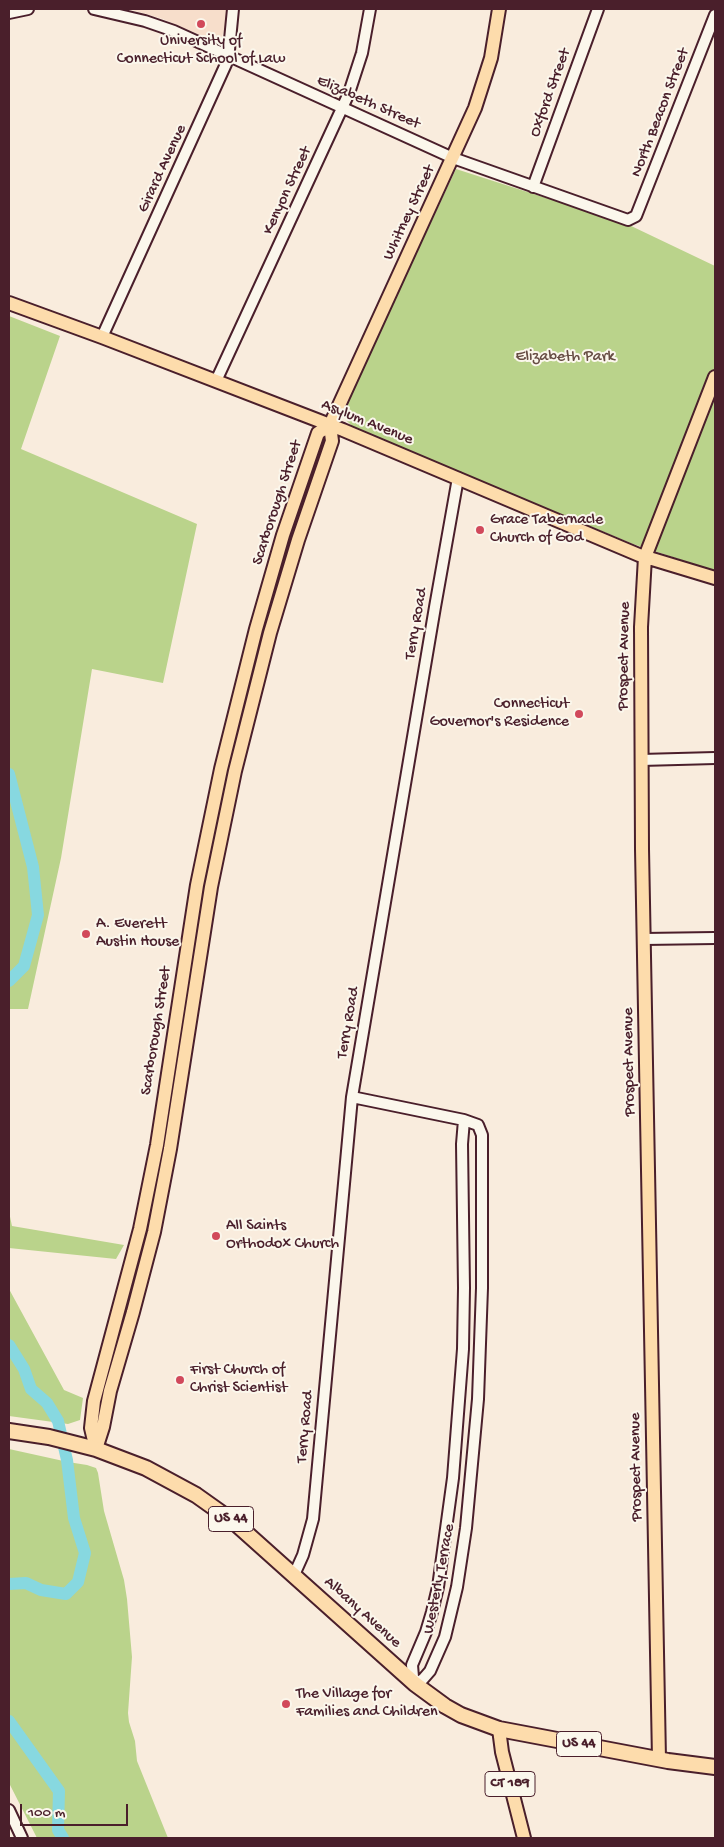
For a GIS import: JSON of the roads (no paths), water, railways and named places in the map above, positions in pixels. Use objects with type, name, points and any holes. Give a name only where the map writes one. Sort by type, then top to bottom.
[{"type":"highway","name":"Albany Avenue","points":[[9,1432],[49,1437],[96,1449],[146,1468],[196,1495],[234,1522],[415,1684],[461,1716],[499,1729],[659,1759],[715,1767]]},
{"type":"main road","name":"Whitney Street","points":[[330,425],[454,158],[485,83],[499,9]]},
{"type":"main road","name":"Asylum Avenue","points":[[9,302],[330,425],[645,557],[714,577]]},
{"type":"main road","name":"Prospect Avenue","points":[[659,1759],[641,760],[641,624],[645,557],[715,377]]},
{"type":"main road","name":"Scarborough Street","points":[[330,425],[332,441],[298,540],[270,633],[236,771],[211,886],[170,1149],[154,1232],[107,1400],[103,1427],[96,1449],[91,1428],[94,1401],[140,1229],[157,1144],[197,885],[221,768],[256,629],[283,535],[318,433],[330,425]]},
{"type":"main road","points":[[283,535],[298,540]]},
{"type":"main road","points":[[256,629],[270,633]]},
{"type":"main road","points":[[221,768],[236,771]]},
{"type":"main road","points":[[197,885],[211,886]]},
{"type":"main road","points":[[176,1014],[190,1016]]},
{"type":"main road","points":[[157,1144],[170,1149]]},
{"type":"main road","points":[[140,1229],[154,1232]]},
{"type":"main road","name":"CT 189","points":[[499,1729],[502,1752],[524,1838]]},
{"type":"street","points":[[9,13],[28,9]]},
{"type":"street","name":"Elizabeth Street","points":[[94,9],[114,12],[160,26],[454,158],[623,219],[631,220]]},
{"type":"street","name":"Girard Avenue","points":[[102,337],[214,92],[228,56],[233,9]]},
{"type":"street","name":"Kenyon Street","points":[[216,381],[343,108],[358,68],[370,9]]},
{"type":"street","name":"Oxford Street","points":[[533,187],[598,9]]},
{"type":"street","name":"North Beacon Street","points":[[631,220],[636,216],[715,15]]},
{"type":"street","name":"Terry Road","points":[[294,1575],[303,1555],[313,1518],[352,1097],[458,478]]},
{"type":"street","points":[[641,760],[715,758]]},
{"type":"street","points":[[644,938],[715,938]]},
{"type":"street","name":"Westerly Terrace","points":[[352,1097],[464,1120],[478,1125],[482,1135],[482,1288],[478,1399],[466,1528],[457,1587],[445,1637],[430,1671],[415,1684],[412,1665],[426,1632],[436,1595],[453,1478],[464,1314],[462,1144],[464,1120]]},
{"type":"street","points":[[9,1810],[22,1838]]},
{"type":"waterway","points":[[9,774],[33,867],[38,915],[24,966],[9,981]]},
{"type":"waterway","points":[[9,1345],[24,1369],[31,1389],[47,1403],[58,1421],[67,1460],[74,1518],[85,1553],[78,1582],[66,1594],[41,1590],[26,1583],[9,1584]]},
{"type":"waterway","points":[[9,1721],[59,1791],[58,1830],[63,1838]]},
{"type":"place","name":"University of Connecticut School of Law","points":[[201,24]]},
{"type":"place","name":"Grace Tabernacle Church of God","points":[[480,530]]},
{"type":"place","name":"Connecticut Governor's Residence","points":[[579,714]]},
{"type":"place","name":"A. Everett Austin House","points":[[86,934]]},
{"type":"place","name":"All Saints Orthodox Church","points":[[216,1236]]},
{"type":"place","name":"First Church of Christ Scientist","points":[[180,1380]]},
{"type":"place","name":"The Village for Families and Children","points":[[286,1704]]},
{"type":"park label","name":"Elizabeth Park","points":[[565,358]]}]
